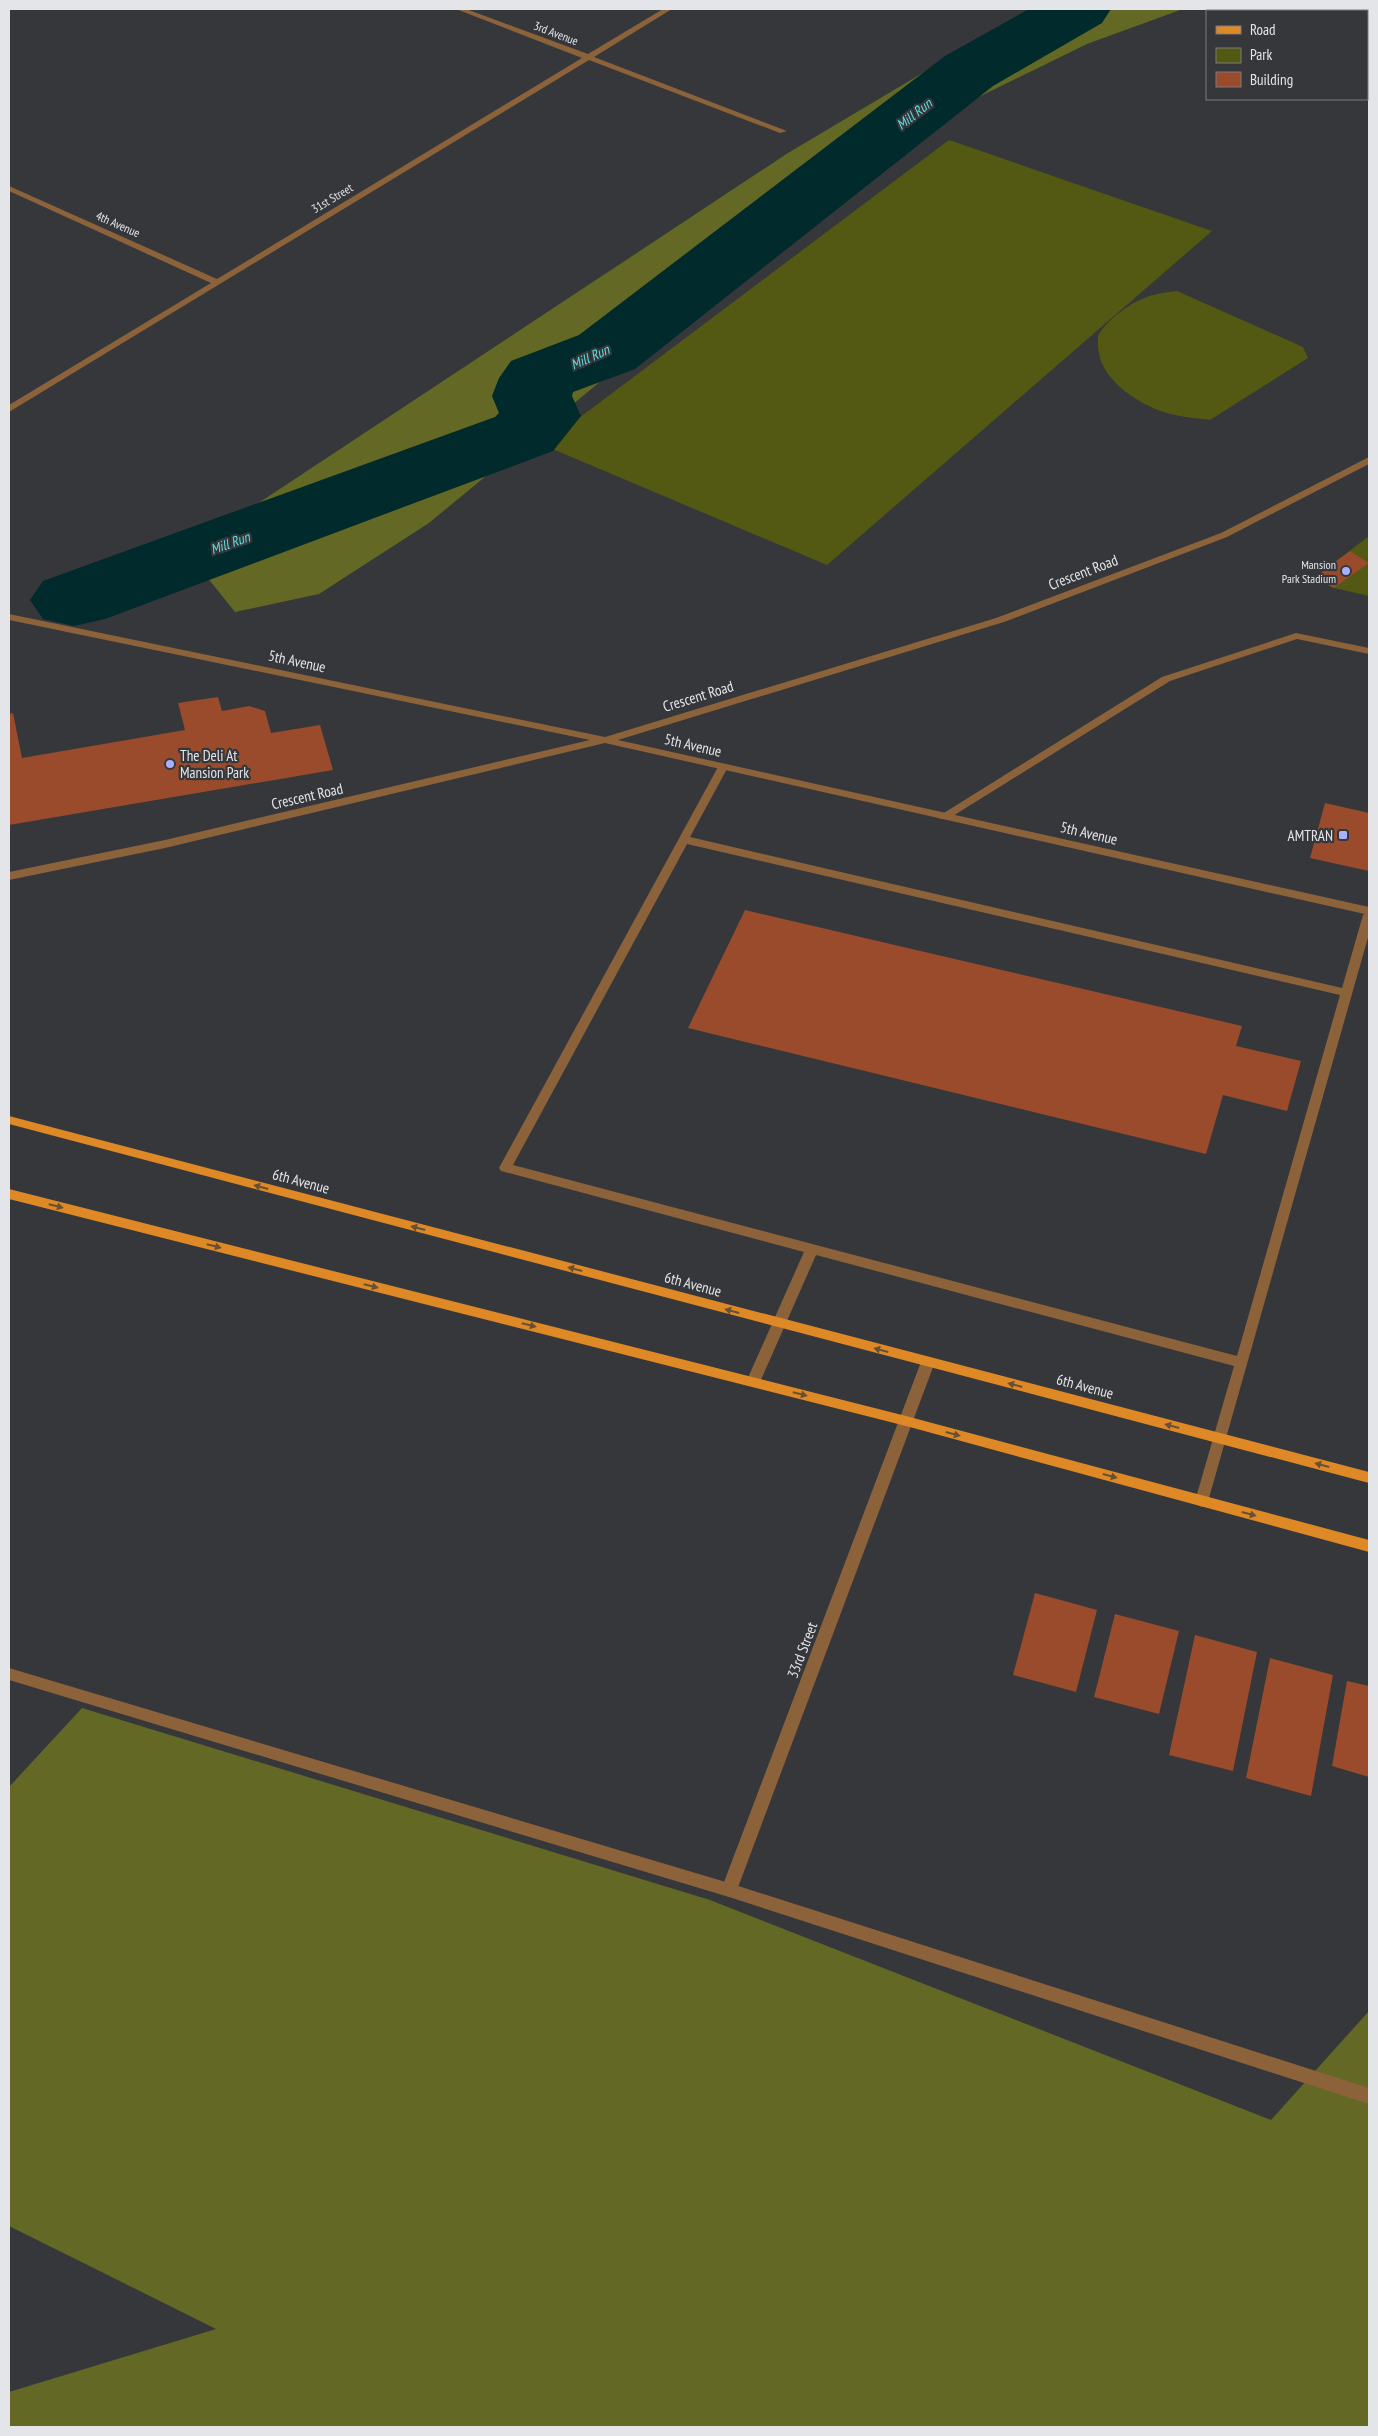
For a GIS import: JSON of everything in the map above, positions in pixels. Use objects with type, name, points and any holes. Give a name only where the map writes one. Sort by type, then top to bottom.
[{"type":"main road","name":"6th Avenue","points":[[9,1120],[1369,1478]]},
{"type":"main road","points":[[9,1194],[906,1421],[1369,1546]]},
{"type":"street","name":"3rd Avenue","points":[[460,9],[783,131]]},
{"type":"street","name":"31st Street","points":[[9,409],[668,9]]},
{"type":"street","name":"4th Avenue","points":[[9,188],[218,283]]},
{"type":"street","name":"Crescent Road","points":[[9,876],[165,844],[605,740],[1000,620],[1224,535],[1369,460]]},
{"type":"street","name":"5th Avenue","points":[[9,617],[605,740],[1369,911]]},
{"type":"street","points":[[944,816],[1166,679],[1296,636],[1369,651]]},
{"type":"street","points":[[722,766],[505,1168],[1242,1363]]},
{"type":"street","points":[[683,839],[1347,994]]},
{"type":"street","points":[[1202,1501],[1369,915]]},
{"type":"street","points":[[753,1382],[812,1249]]},
{"type":"street","name":"33rd Street","points":[[729,1890],[928,1362]]},
{"type":"street","points":[[9,1674],[729,1890],[1369,2096]]},
{"type":"green space","points":[[1030,9],[1183,9],[1087,44],[948,112],[681,315],[429,523],[319,594],[235,612],[186,551],[788,153]]},
{"type":"green space","points":[[949,140],[1212,231],[827,565],[543,445]]},
{"type":"green space","points":[[1177,291],[1303,347],[1308,358],[1210,420],[1170,414],[1153,408],[1120,388],[1104,368],[1100,357],[1098,335],[1114,317],[1143,298]]},
{"type":"green space","name":"Mansion Park Stadium","points":[[1369,536],[1369,596],[1334,588],[1314,578]]},
{"type":"green space","points":[[82,1708],[710,1900],[1271,2120],[1369,2011],[1369,2427],[9,2427],[9,2392],[216,2329],[9,2226],[9,1787]]},
{"type":"building","points":[[1350,551],[1369,563],[1334,588],[1314,578]]},
{"type":"building","name":"The Deli At Mansion Park","points":[[218,697],[222,711],[249,706],[265,711],[271,733],[320,725],[333,770],[9,825],[9,714],[13,713],[22,758],[185,730],[178,703]]},
{"type":"building","name":"AMTRAN","points":[[1325,803],[1369,813],[1369,871],[1310,858]]},
{"type":"building","points":[[745,910],[1242,1026],[1236,1046],[1301,1061],[1287,1111],[1223,1095],[1206,1154],[688,1028]]},
{"type":"building","points":[[1035,1593],[1097,1610],[1076,1692],[1013,1675]]},
{"type":"building","points":[[1115,1614],[1179,1631],[1159,1714],[1094,1697]]},
{"type":"building","points":[[1195,1635],[1257,1652],[1233,1771],[1169,1755]]},
{"type":"building","points":[[1270,1658],[1333,1675],[1311,1796],[1246,1778]]},
{"type":"building","points":[[1347,1681],[1369,1686],[1369,1777],[1332,1766]]},
{"type":"waterway","name":"Mill Run","points":[[74,600],[468,453],[524,434],[541,416],[532,396],[539,378],[607,352],[969,71],[1078,9]]},
{"type":"place","name":"Mansion Park Stadium","points":[[1346,571]]},
{"type":"place","name":"The Deli At Mansion Park","points":[[170,764]]},
{"type":"place","name":"AMTRAN","points":[[1343,835]]}]
